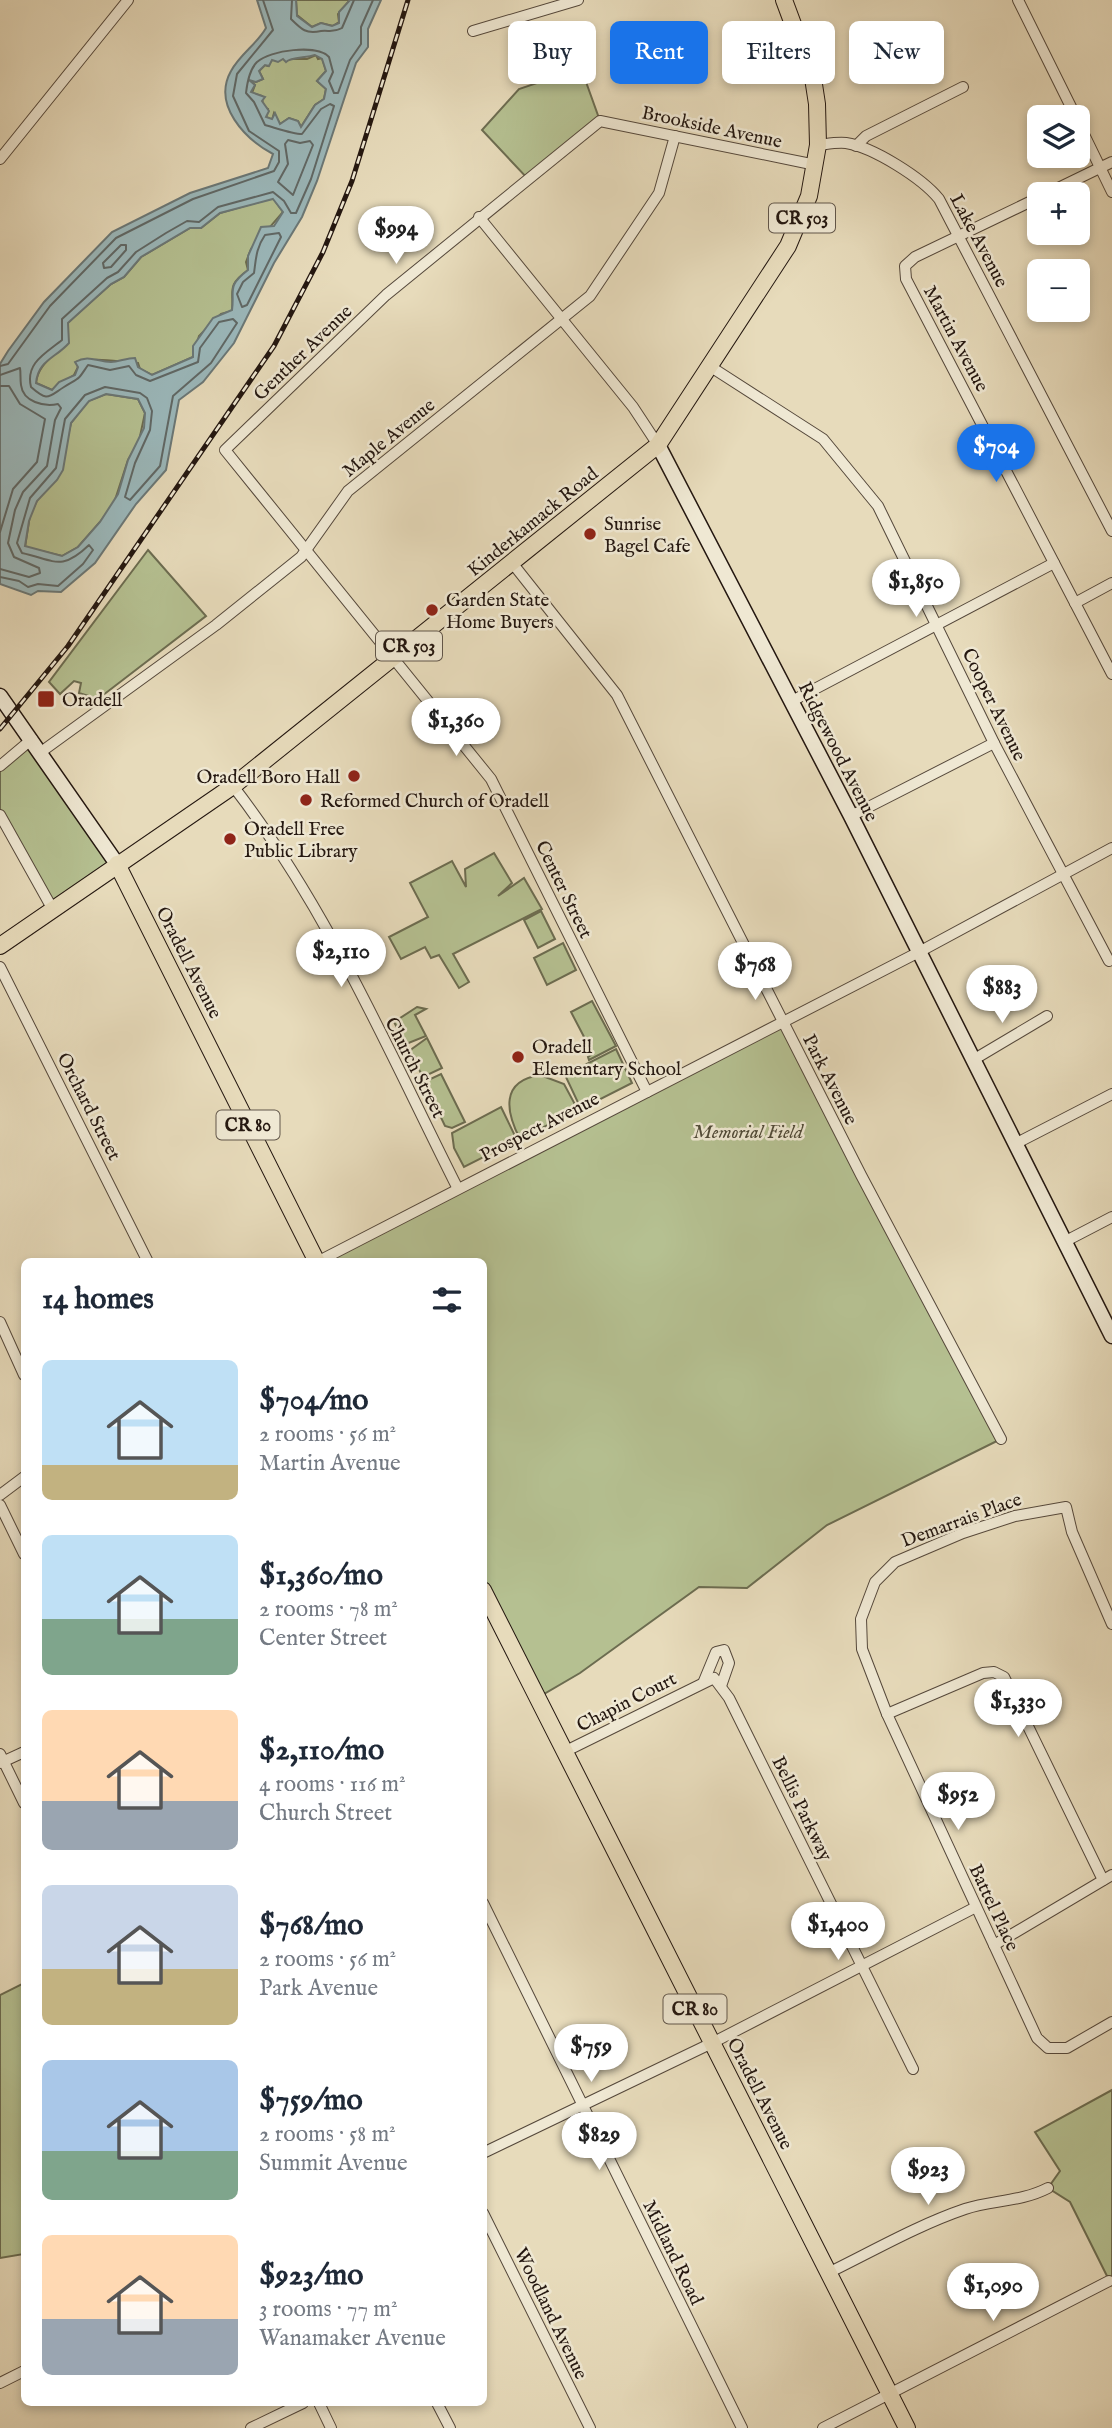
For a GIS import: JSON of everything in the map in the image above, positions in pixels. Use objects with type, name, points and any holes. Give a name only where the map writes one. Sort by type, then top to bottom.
[{"type":"main road","name":"Kinderkamack Road","points":[[0,946],[233,786],[658,445],[796,232],[809,196],[817,165],[818,145],[813,78],[789,2]]},
{"type":"main road","name":"Oradell Avenue","points":[[117,864],[315,1258]]},
{"type":"main road","name":"Oradell Avenue","points":[[487,1598],[907,2428]]},
{"type":"street","points":[[0,159],[128,0]]},
{"type":"street","points":[[473,31],[578,0]]},
{"type":"street","points":[[1017,0],[1070,105]]},
{"type":"street","points":[[856,146],[866,136],[963,87]]},
{"type":"street","name":"Brookside Avenue","points":[[600,121],[817,165]]},
{"type":"street","name":"Genther Avenue","points":[[225,450],[386,295],[600,121]]},
{"type":"street","name":"Maple Avenue","points":[[41,752],[216,625],[306,550],[348,491],[590,296],[654,204],[662,186],[675,136]]},
{"type":"street","name":"Lake Avenue","points":[[818,145],[842,143],[856,146],[914,176],[939,199],[1112,531]]},
{"type":"street","points":[[1090,147],[1112,192]]},
{"type":"street","points":[[1070,182],[1112,162]]},
{"type":"street","points":[[960,237],[1027,204]]},
{"type":"street","name":"Ridgewood Avenue","points":[[479,217],[633,407],[658,445],[851,816],[1112,1336]]},
{"type":"street","name":"Martin Avenue","points":[[960,237],[908,262],[906,279],[1112,674]]},
{"type":"street","name":"Cooper Avenue","points":[[711,367],[823,439],[878,506],[1061,875],[1109,961]]},
{"type":"street","name":"Center Street","points":[[225,450],[491,779],[647,1092]]},
{"type":"street","points":[[792,701],[1054,563]]},
{"type":"street","name":"Park Avenue","points":[[513,564],[617,695],[782,1022],[1001,1439]]},
{"type":"street","points":[[1075,603],[1112,583]]},
{"type":"street","name":"Oradell Avenue","points":[[0,696],[117,864]]},
{"type":"street","points":[[0,766],[32,739]]},
{"type":"street","points":[[851,816],[994,743]]},
{"type":"street","name":"Church Street","points":[[233,786],[265,828],[312,901],[457,1187]]},
{"type":"street","points":[[0,815],[52,908]]},
{"type":"street","name":"Prospect Avenue","points":[[324,1258],[457,1187],[919,952],[1112,848]]},
{"type":"street","name":"Orchard Street","points":[[0,967],[146,1258]]},
{"type":"street","points":[[973,1060],[1047,1016]]},
{"type":"street","points":[[1015,1143],[1112,1094]]},
{"type":"street","points":[[1064,1242],[1112,1217]]},
{"type":"street","points":[[0,1322],[21,1368]]},
{"type":"street","points":[[0,1495],[21,1479]]},
{"type":"street","points":[[0,1505],[21,1548]]},
{"type":"street","name":"Demarrais Place","points":[[861,1619],[876,1582],[895,1562],[1015,1516],[1066,1507],[1072,1532],[1112,1624]]},
{"type":"street","name":"Battel Place","points":[[861,1619],[862,1649],[887,1714],[1037,2038],[1048,2048],[1067,2048],[1112,2022]]},
{"type":"street","points":[[887,1714],[983,1673],[994,1672],[1004,1677],[1107,1877],[994,1945]]},
{"type":"street","name":"Chapin Court","points":[[564,1752],[713,1682]]},
{"type":"street","name":"Bellis Parkway","points":[[713,1682],[914,2069]]},
{"type":"street","points":[[21,1753],[1,1759],[21,1797]]},
{"type":"street","points":[[487,2151],[712,2043],[976,1907]]},
{"type":"street","name":"Midland Road","points":[[487,1911],[741,2428]]},
{"type":"street","points":[[828,2273],[943,2217],[968,2208],[1034,2195],[1048,2188]]},
{"type":"street","name":"Woodland Avenue","points":[[487,2221],[590,2428]]},
{"type":"street","points":[[823,2428],[1109,2281]]},
{"type":"street","points":[[0,2383],[21,2372]]},
{"type":"street","points":[[251,2428],[297,2406]]},
{"type":"street","points":[[320,2406],[331,2428]]},
{"type":"street","points":[[439,2406],[450,2428]]},
{"type":"green space","points":[[296,0],[350,0],[338,14],[339,22],[333,26],[321,23],[312,27],[297,15]]},
{"type":"green space","points":[[316,55],[318,59],[322,58],[326,71],[317,81],[326,89],[324,99],[315,105],[301,127],[298,121],[289,118],[280,124],[274,113],[272,120],[266,117],[268,109],[263,107],[262,96],[252,93],[255,85],[249,80],[256,82],[263,79],[259,71],[265,65],[268,66],[272,59],[307,59]]},
{"type":"green space","points":[[534,84],[587,84],[600,121],[528,179],[482,130],[519,89]]},
{"type":"green space","points":[[273,198],[283,212],[251,249],[246,262],[248,270],[236,280],[232,289],[232,311],[221,314],[199,336],[193,357],[152,375],[140,369],[138,363],[98,360],[76,362],[78,367],[74,375],[52,390],[36,383],[38,373],[65,341],[67,323],[111,284],[124,277],[141,257],[190,228],[201,228],[220,213]]},
{"type":"green space","points":[[106,394],[138,399],[145,413],[139,441],[128,460],[114,503],[78,547],[62,556],[25,547],[30,515],[67,440],[71,423],[88,401]]},
{"type":"green space","points":[[148,550],[206,616],[98,699],[79,693],[81,683],[74,681],[60,694],[49,682]]},
{"type":"green space","points":[[32,739],[117,864],[52,908],[0,815],[0,766]]},
{"type":"green space","points":[[494,853],[512,883],[498,896],[524,878],[542,909],[453,954],[469,982],[459,988],[439,955],[431,958],[425,947],[401,959],[389,937],[428,917],[410,883],[452,861],[466,887],[465,869]]},
{"type":"green space","points":[[541,911],[555,939],[538,948],[524,920]]},
{"type":"green space","points":[[563,943],[576,970],[547,985],[534,958]]},
{"type":"green space","points":[[592,1001],[616,1046],[589,1060],[588,1057],[593,1054],[571,1012]]},
{"type":"green space","points":[[417,1007],[426,1009],[415,1015],[426,1036],[406,1044],[394,1022]]},
{"type":"green space","name":"Memorial Field","points":[[782,1022],[1001,1439],[827,1525],[747,1588],[699,1587],[580,1673],[537,1698],[487,1598],[487,1258],[323,1258]]},
{"type":"green space","points":[[427,1038],[442,1068],[423,1077],[409,1051]]},
{"type":"green space","points":[[616,1049],[632,1083],[581,1109],[565,1075]]},
{"type":"green space","points":[[441,1074],[465,1122],[452,1128],[445,1126],[424,1082]]},
{"type":"green space","points":[[540,1075],[564,1084],[578,1110],[520,1139],[510,1108],[512,1091],[527,1078]]},
{"type":"green space","points":[[501,1107],[517,1140],[464,1167],[454,1148],[452,1133]]},
{"type":"green space","points":[[21,1984],[21,2254],[0,2258],[0,1995]]},
{"type":"green space","points":[[1112,2090],[1112,2286],[1070,2202],[1048,2188],[1060,2171],[1035,2132]]},
{"type":"water","points":[[257,0],[296,0],[297,16],[312,27],[321,23],[332,26],[339,23],[339,12],[350,0],[381,0],[368,29],[368,47],[356,63],[317,181],[302,217],[274,263],[234,343],[203,382],[179,400],[166,470],[136,504],[95,563],[61,592],[38,591],[31,595],[0,584],[0,364],[44,302],[112,232],[190,193],[268,168],[273,154],[242,130],[234,120],[226,96],[226,84],[231,71],[266,28]],"holes":[[[315,55],[322,59],[326,71],[317,81],[326,89],[324,99],[315,105],[301,127],[298,121],[289,118],[280,124],[275,113],[272,119],[266,117],[269,111],[262,101],[265,97],[251,92],[255,85],[249,80],[256,82],[263,79],[259,71],[265,65],[269,66],[272,60],[278,62],[283,59],[286,62]],[[273,199],[283,212],[274,226],[261,227],[248,256],[248,270],[234,285],[232,310],[213,318],[193,346],[193,357],[152,375],[138,367],[135,358],[111,362],[85,359],[75,362],[78,367],[75,375],[59,382],[52,390],[36,383],[37,375],[44,364],[69,343],[68,323],[111,284],[124,277],[141,257],[190,228],[201,228],[220,213]],[[106,394],[138,399],[145,413],[144,428],[128,460],[118,494],[100,522],[78,547],[62,556],[25,546],[29,521],[37,501],[63,470],[71,423],[89,401]]]},
{"type":"railway","points":[[0,729],[68,646],[274,346],[323,252],[352,181],[408,0]]},
{"type":"place","name":"Sunrise Bagel Cafe","points":[[590,534]]},
{"type":"place","name":"Garden State Home Buyers","points":[[432,610]]},
{"type":"place","name":"Oradell","points":[[46,699]]},
{"type":"place","name":"Oradell Boro Hall","points":[[354,776]]},
{"type":"place","name":"Reformed Church of Oradell","points":[[306,800]]},
{"type":"place","name":"Oradell Free Public Library","points":[[230,839]]},
{"type":"place","name":"Oradell Elementary School","points":[[518,1057]]}]
